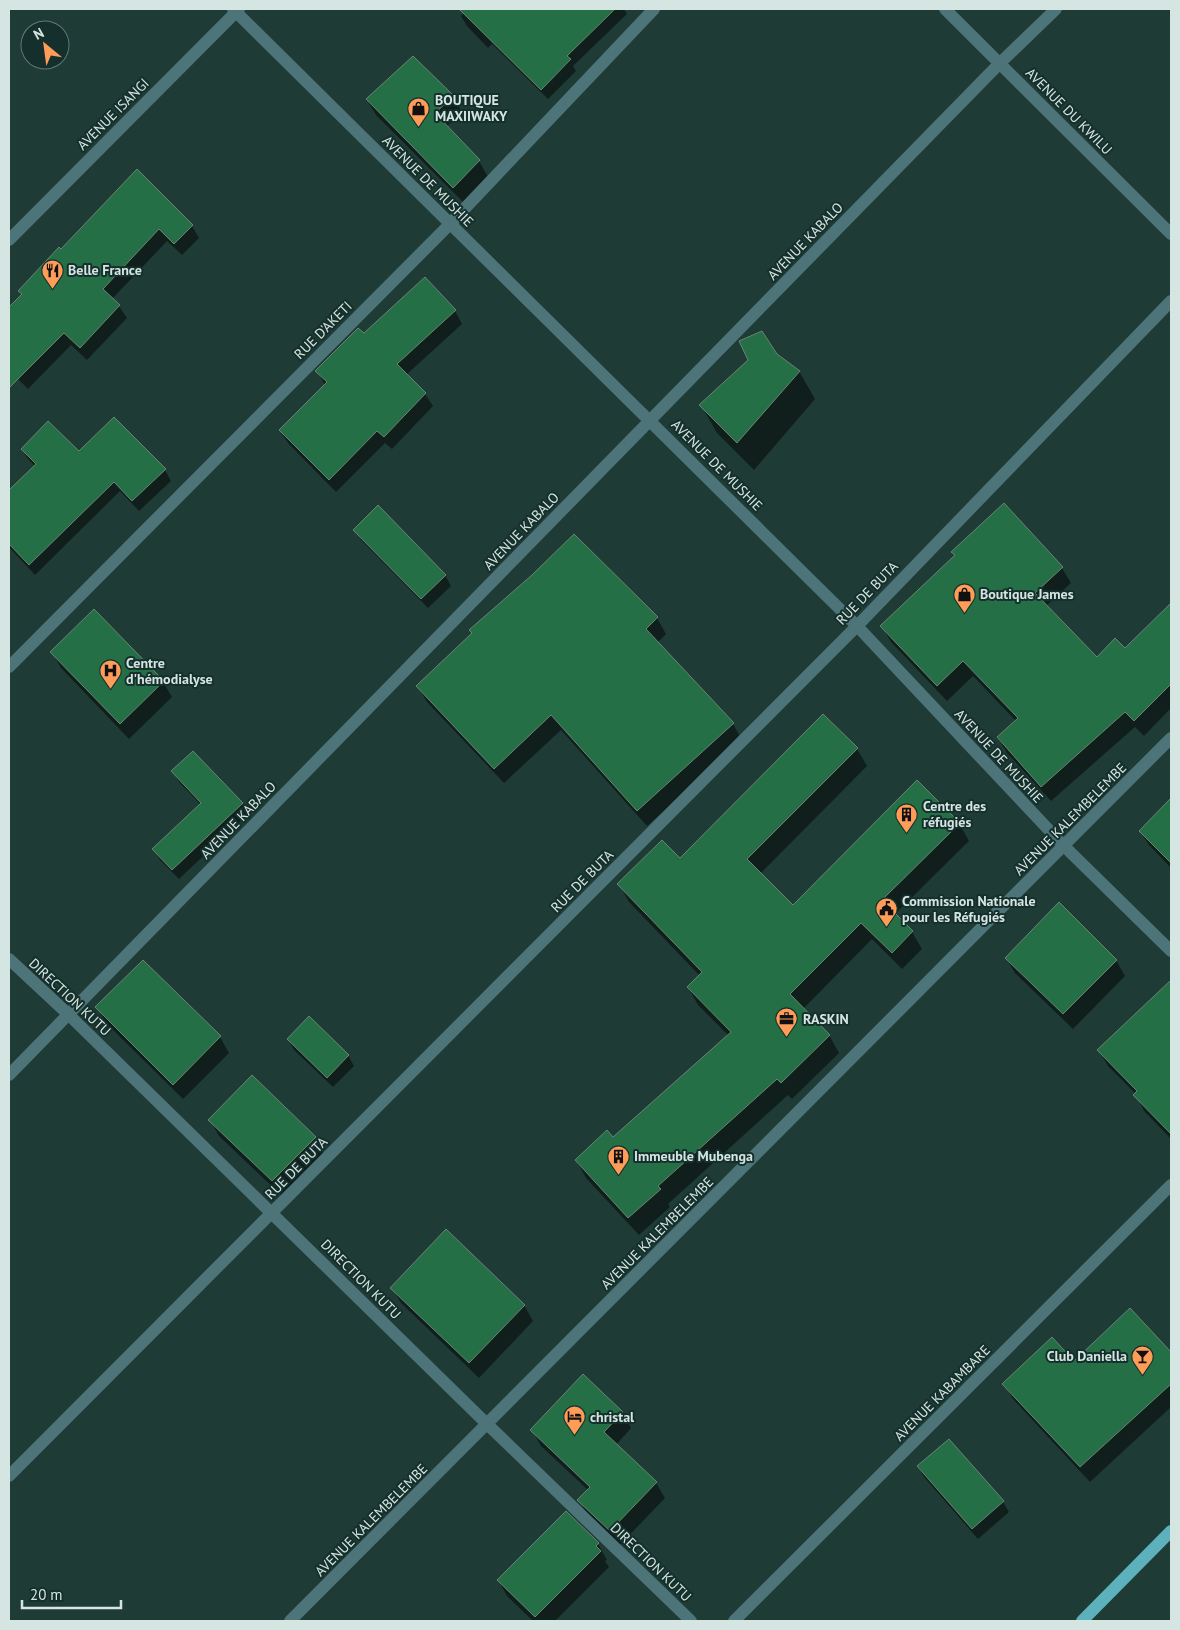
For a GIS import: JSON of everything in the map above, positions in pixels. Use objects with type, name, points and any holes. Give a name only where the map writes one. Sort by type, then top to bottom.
[{"type":"main road","points":[[1082,1621],[1171,1531]]},
{"type":"street","name":"RUE D'AKETI","points":[[9,667],[450,224],[654,9]]},
{"type":"street","name":"AVENUE DU KWILU","points":[[945,9],[1171,234]]},
{"type":"street","name":"AVENUE KABALO","points":[[9,1075],[1000,63],[1056,9]]},
{"type":"street","name":"AVENUE DE MUSHIE","points":[[236,10],[857,626],[1064,846],[1171,950]]},
{"type":"street","name":"AVENUE ISANGI","points":[[9,240],[236,10]]},
{"type":"street","name":"RUE DE BUTA","points":[[9,1476],[857,626],[1171,301]]},
{"type":"street","name":"AVENUE KALEMBELEMBE","points":[[290,1621],[1171,738]]},
{"type":"street","name":"DIRECTION KUTU","points":[[9,959],[69,1015],[691,1621]]},
{"type":"street","name":"AVENUE KABAMBARE","points":[[734,1621],[1171,1185]]},
{"type":"building","points":[[459,9],[615,9],[567,56],[571,59],[541,90]]},
{"type":"building","points":[[413,56],[454,96],[435,113],[480,160],[453,188],[366,99]]},
{"type":"building","points":[[137,169],[193,225],[174,244],[159,229],[103,289],[120,305],[80,348],[64,333],[9,388],[9,307],[22,294],[18,291]]},
{"type":"building","points":[[425,277],[456,310],[397,364],[426,393],[384,437],[377,431],[329,480],[279,430],[327,382],[315,371],[358,328],[364,333]]},
{"type":"building","points":[[762,331],[777,354],[800,371],[737,443],[699,405],[748,360],[739,341]]},
{"type":"building","points":[[114,417],[166,469],[132,501],[114,482],[29,565],[9,544],[9,490],[36,464],[21,449],[48,421],[79,451]]},
{"type":"building","points":[[1004,503],[1063,567],[1035,593],[1097,657],[1115,638],[1125,648],[1171,603],[1171,684],[1134,721],[1125,712],[1041,787],[997,737],[1018,718],[963,661],[937,686],[880,626],[955,555],[951,552]]},
{"type":"building","points":[[378,505],[446,575],[421,599],[353,530]]},
{"type":"building","points":[[574,534],[658,617],[646,629],[734,723],[637,811],[551,715],[494,769],[416,686],[472,633],[469,630],[532,575]]},
{"type":"building","points":[[94,609],[164,681],[120,724],[50,652]]},
{"type":"building","points":[[823,714],[858,748],[747,859],[793,905],[917,780],[960,823],[882,900],[913,931],[892,953],[861,923],[790,994],[830,1035],[781,1083],[777,1079],[658,1186],[661,1189],[628,1218],[575,1160],[607,1130],[613,1137],[731,1032],[687,987],[702,972],[617,884],[662,840],[680,858]]},
{"type":"building","points":[[193,751],[243,803],[172,870],[152,849],[201,803],[171,771]]},
{"type":"building","points":[[1171,798],[1171,863],[1139,831]]},
{"type":"building","points":[[1059,902],[1117,960],[1063,1014],[1005,958]]},
{"type":"building","points":[[143,960],[221,1036],[173,1085],[95,1007]]},
{"type":"building","points":[[1171,980],[1171,1134],[1133,1095],[1137,1091],[1097,1050]]},
{"type":"building","points":[[309,1016],[349,1055],[327,1078],[287,1039]]},
{"type":"building","points":[[252,1075],[316,1137],[272,1181],[208,1120]]},
{"type":"building","points":[[446,1229],[525,1305],[469,1363],[390,1288]]},
{"type":"building","points":[[1130,1308],[1171,1352],[1171,1384],[1080,1467],[1002,1384],[1052,1337],[1074,1361]]},
{"type":"building","points":[[583,1374],[623,1412],[604,1432],[657,1482],[610,1531],[577,1500],[590,1487],[530,1430]]},
{"type":"building","points":[[949,1439],[1004,1501],[972,1529],[917,1466]]},
{"type":"building","points":[[566,1511],[599,1543],[596,1546],[601,1551],[535,1617],[497,1580]]},
{"type":"place","name":"BOUTIQUE MAXIIWAKY","points":[[419,127]]},
{"type":"place","name":"Belle France","points":[[52,289]]},
{"type":"place","name":"Boutique James","points":[[964,613]]},
{"type":"place","name":"Centre d'hémodialyse","points":[[110,690]]},
{"type":"place","name":"Centre des réfugiés","points":[[907,833]]},
{"type":"place","name":"Commission Nationale pour les Réfugiés","points":[[886,928]]},
{"type":"place","name":"RASKIN","points":[[787,1038]]},
{"type":"place","name":"Immeuble Mubenga","points":[[618,1175]]},
{"type":"place","name":"Club Daniella","points":[[1143,1375]]},
{"type":"place","name":"christal","points":[[574,1436]]}]
